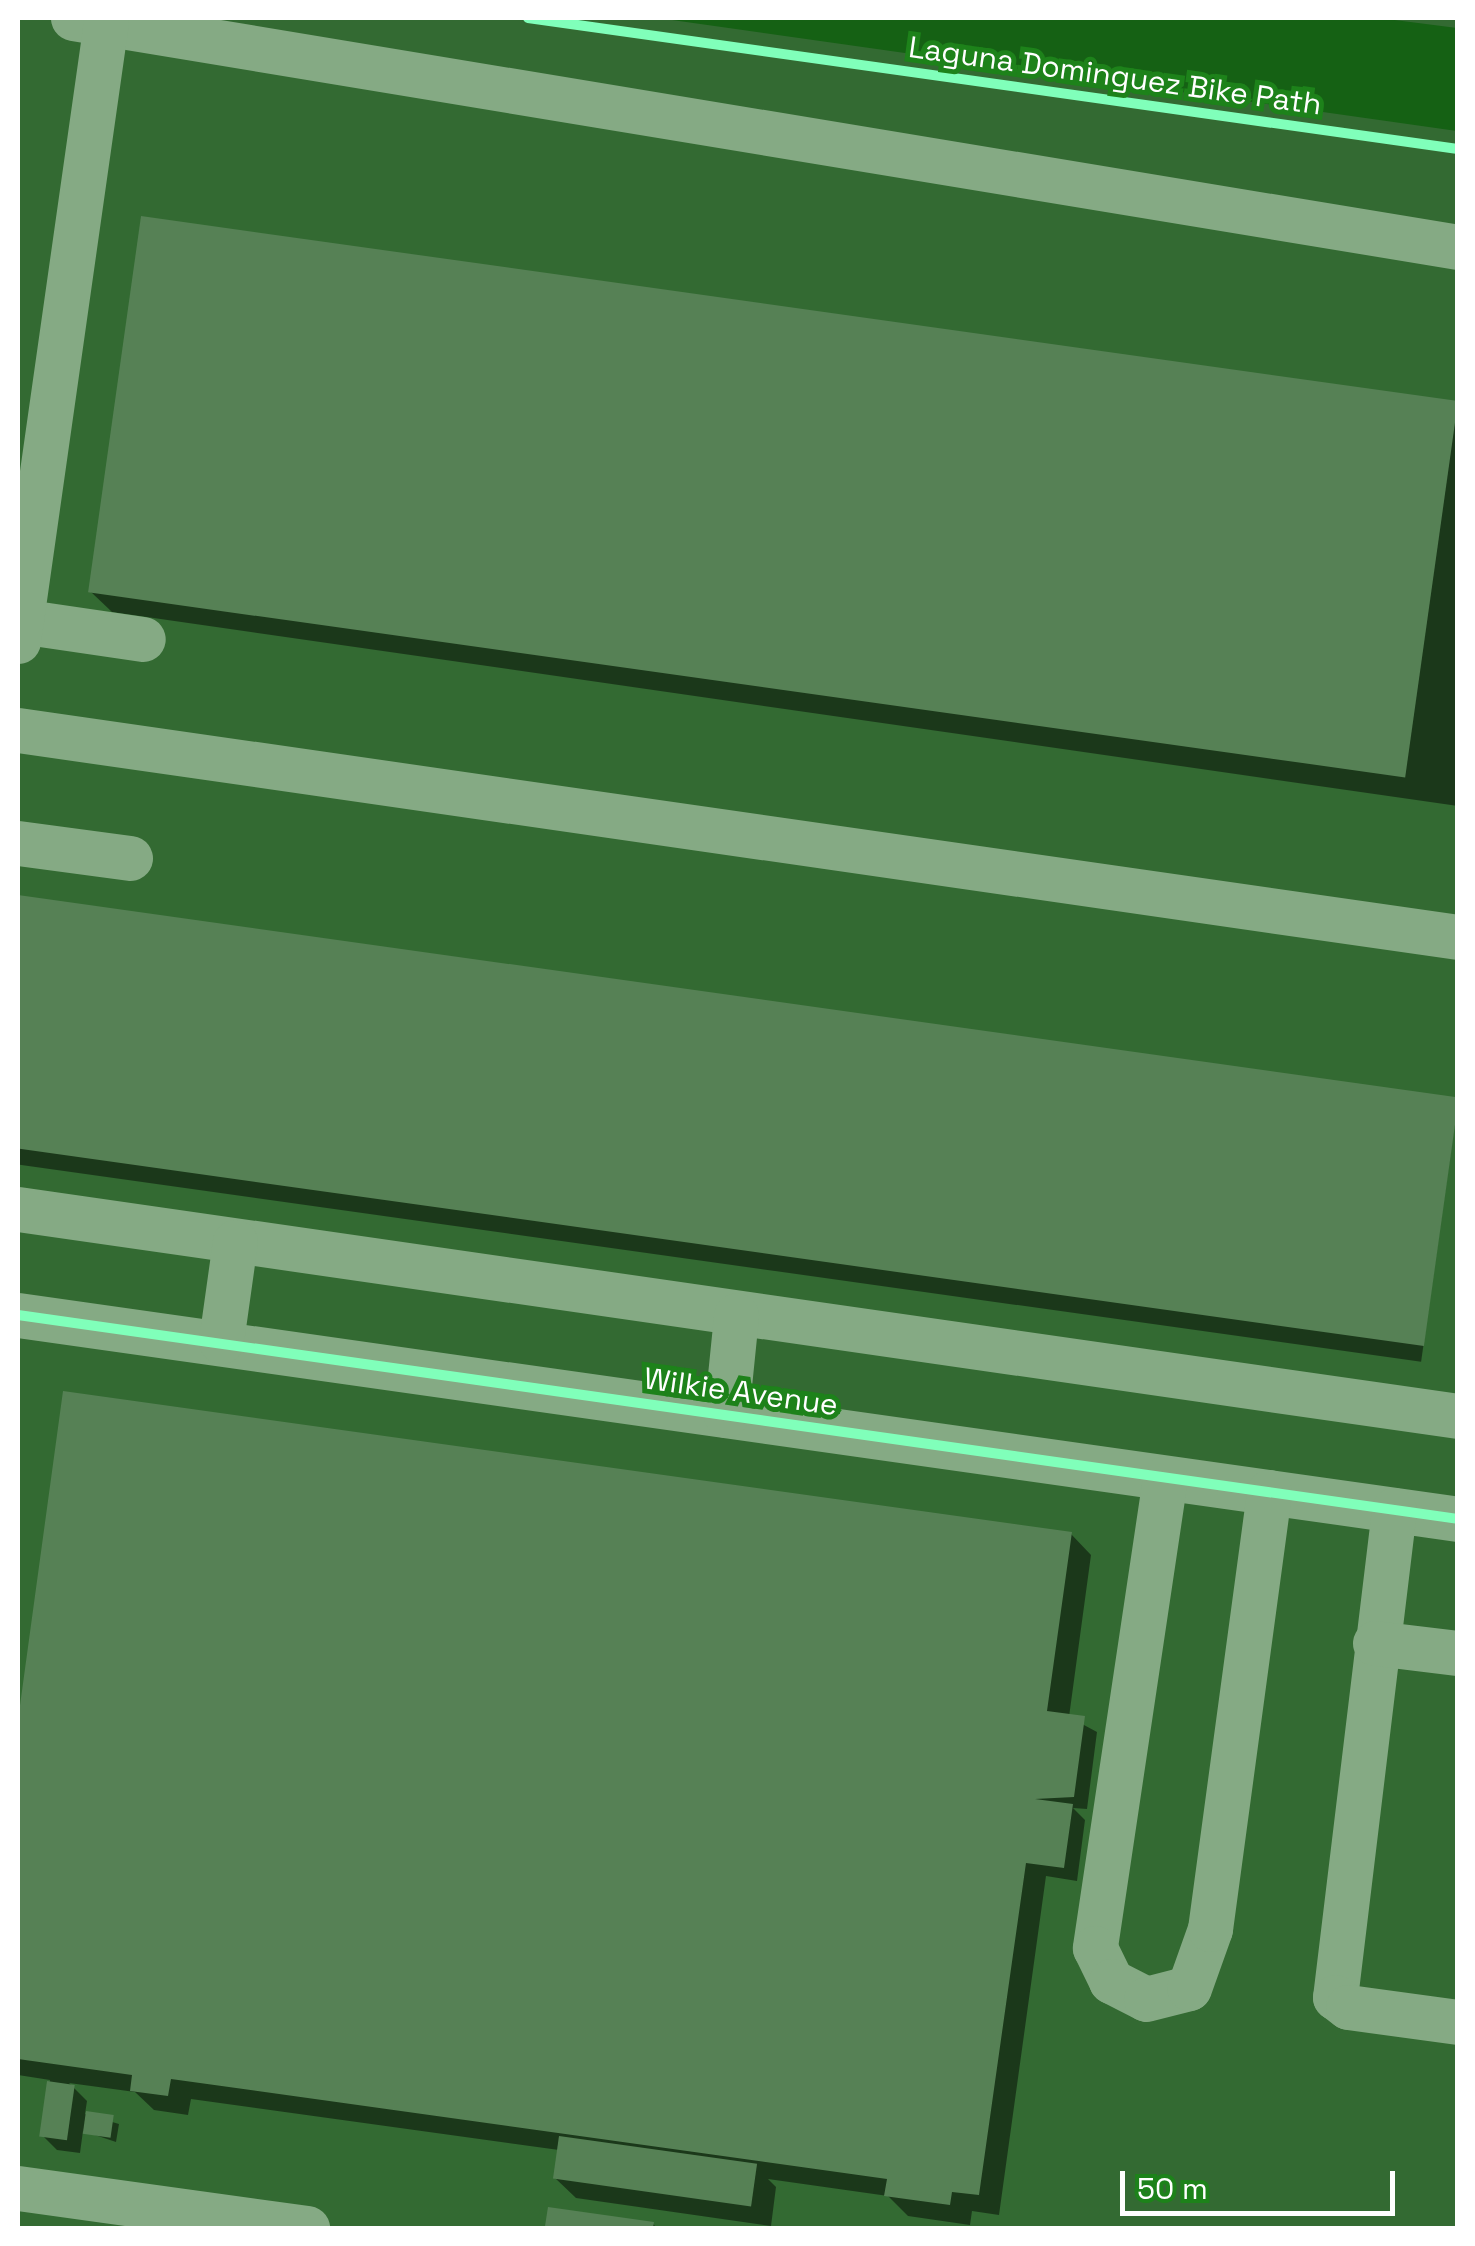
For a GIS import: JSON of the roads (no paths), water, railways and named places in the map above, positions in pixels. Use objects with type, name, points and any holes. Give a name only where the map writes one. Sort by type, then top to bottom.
[{"type":"street","points":[[142,640],[19,631],[90,20],[1458,247]]},
{"type":"street","points":[[18,730],[1458,937]]},
{"type":"street","points":[[18,843],[130,858]]},
{"type":"street","points":[[18,1209],[736,1316],[1458,1416]]},
{"type":"street","points":[[222,1341],[236,1242]]},
{"type":"street","points":[[726,1416],[736,1316]]},
{"type":"street","name":"Wilkie Avenue","points":[[19,1329],[222,1341],[1458,1519]]},
{"type":"street","points":[[1165,1478],[1095,1948],[1110,1982],[1146,1999],[1190,1988],[1210,1930],[1269,1492]]},
{"type":"street","points":[[1394,1510],[1335,1997],[1348,2007],[1458,2022]]},
{"type":"street","points":[[1375,1643],[1458,1653]]},
{"type":"street","points":[[18,2188],[307,2228]]}]
